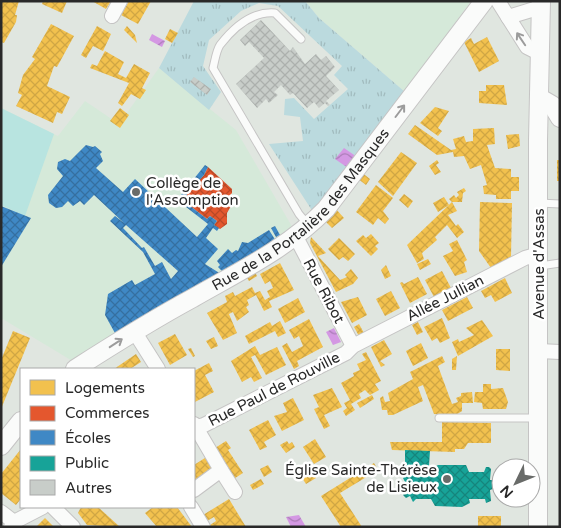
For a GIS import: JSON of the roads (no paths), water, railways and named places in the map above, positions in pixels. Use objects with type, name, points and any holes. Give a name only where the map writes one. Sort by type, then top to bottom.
[{"type":"street","points":[[112,16],[120,1]]},
{"type":"street","name":"Rue de la Portalière des Masques","points":[[77,368],[134,331],[273,252],[302,232],[326,209],[484,1]]},
{"type":"street","points":[[498,1],[527,47],[541,54]]},
{"type":"street","points":[[508,17],[541,4]]},
{"type":"street","name":"Avenue d'Assas","points":[[538,527],[541,4]]},
{"type":"street","points":[[540,98],[552,105],[560,118]]},
{"type":"street","name":"Rue Ribot","points":[[302,232],[352,346]]},
{"type":"street","name":"Allée Jullian","points":[[352,346],[525,258],[540,260]]},
{"type":"street","points":[[134,331],[157,368]]},
{"type":"street","name":"Rue Paul de Rouville","points":[[195,426],[204,425],[286,384],[346,353],[352,346]]},
{"type":"street","points":[[539,351],[560,352]]},
{"type":"street","points":[[1,446],[20,422]]},
{"type":"street","points":[[195,428],[234,492]]},
{"type":"street","points":[[195,489],[221,470]]},
{"type":"street","points":[[1,512],[12,524],[41,508]]},
{"type":"street","points":[[54,508],[73,527]]},
{"type":"street","points":[[192,508],[203,527]]},
{"type":"lane","points":[[302,39],[275,13],[263,12],[248,17],[219,46],[213,68],[299,214],[302,232]]},
{"type":"lane","points":[[539,203],[560,204]]},
{"type":"lane","points":[[540,260],[556,265],[560,263]]},
{"type":"lane","points":[[439,418],[538,418]]},
{"type":"water","points":[[152,34],[165,41],[162,47],[149,40]]},
{"type":"water","points":[[344,148],[357,157],[348,168],[335,159]]},
{"type":"water","points":[[334,328],[341,342],[333,345],[326,332]]},
{"type":"water","points":[[299,515],[306,527],[291,527],[286,517]]},
{"type":"place","name":"Collège de l'Assomption","points":[[136,192]]},
{"type":"place","name":"Église Sainte-Thérèse de Lisieux","points":[[447,479]]}]
